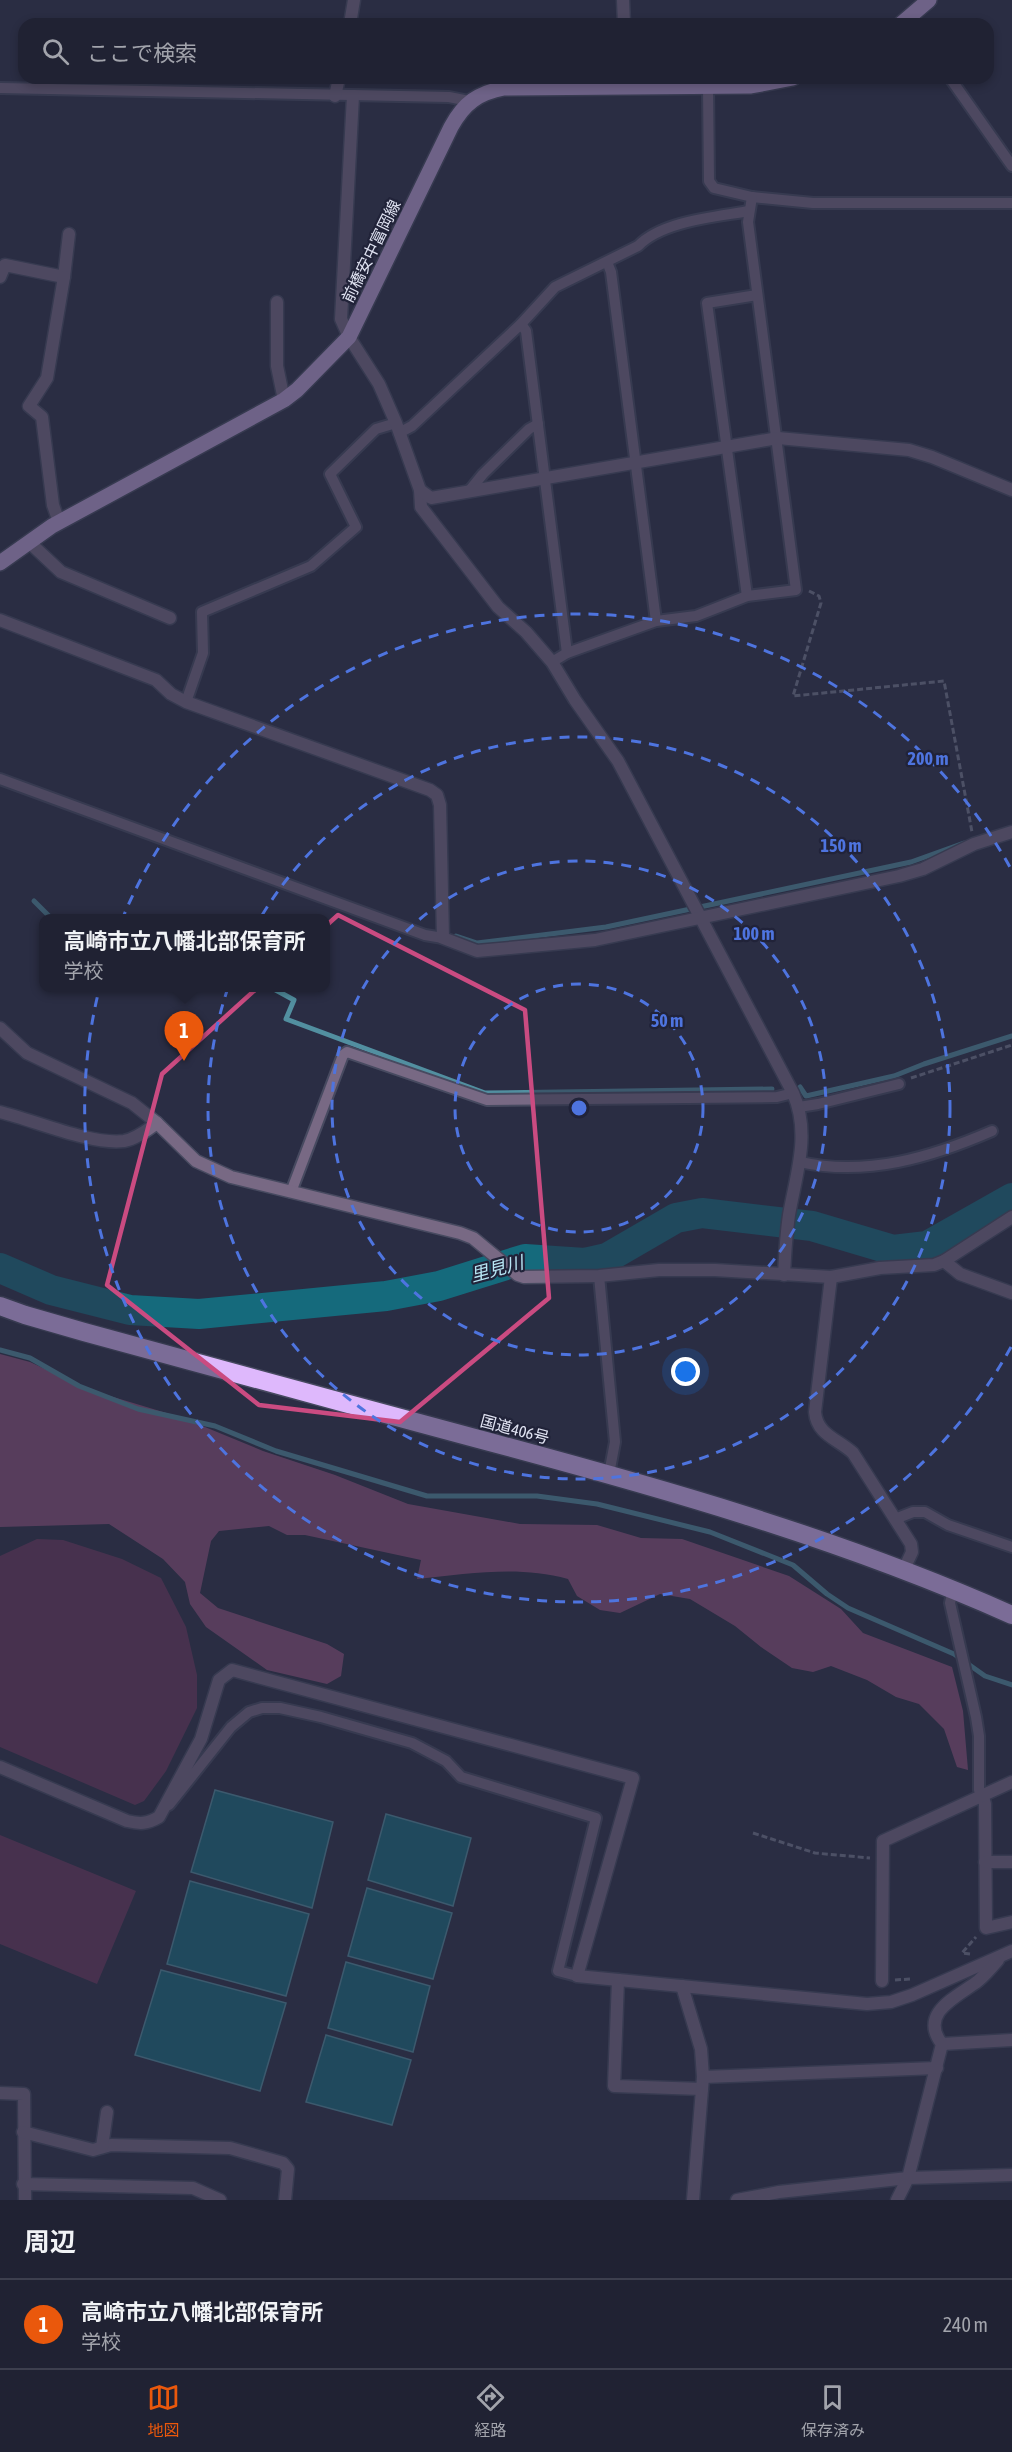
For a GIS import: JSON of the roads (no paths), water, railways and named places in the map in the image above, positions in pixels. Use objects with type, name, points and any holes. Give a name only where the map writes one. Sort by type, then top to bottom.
[{"type":"highway","name":"国道406号","points":[[0,1306],[25,1316],[96,1336],[609,1474],[756,1518],[904,1569],[1012,1615]]},
{"type":"main road","points":[[910,18],[929,0]]},
{"type":"main road","points":[[469,101],[486,91],[504,88],[585,84]]},
{"type":"main road","points":[[659,84],[708,87],[762,84]]},
{"type":"main road","name":"前橋安中富岡線","points":[[0,563],[59,522],[284,400],[297,390],[349,337],[458,113],[469,101]]},
{"type":"street","points":[[351,18],[354,0]]},
{"type":"street","points":[[623,0],[624,18]]},
{"type":"street","points":[[335,96],[338,84]]},
{"type":"street","points":[[353,96],[340,319],[375,377],[398,428],[420,490],[421,507],[498,608],[526,632],[552,662],[575,700],[618,761],[793,1093],[799,1107],[802,1139],[800,1162],[789,1214],[784,1275]]},
{"type":"street","points":[[59,522],[54,505],[42,417],[29,406],[47,378],[69,234]]},
{"type":"street","points":[[0,277],[5,265],[64,277]]},
{"type":"street","points":[[277,302],[277,366],[284,400]]},
{"type":"street","points":[[420,490],[431,498],[778,438],[909,450],[932,457],[1012,490]]},
{"type":"street","points":[[29,542],[61,572],[170,618]]},
{"type":"street","points":[[0,620],[156,680],[171,694],[186,702],[430,790],[437,795],[440,805],[443,938],[477,951],[595,940],[702,918],[922,869],[974,844],[1012,832]]},
{"type":"street","points":[[0,1028],[27,1053],[132,1103],[157,1123],[196,1161],[231,1177],[460,1233],[473,1238],[518,1275],[533,1279],[670,1270],[831,1276],[880,1268],[934,1265],[944,1261],[1012,1217]]},
{"type":"street","points":[[0,1112],[72,1133],[106,1140],[125,1141],[157,1123]]},
{"type":"street","points":[[944,1261],[960,1274],[1012,1293]]},
{"type":"street","points":[[831,1276],[815,1412],[816,1424],[823,1432],[844,1444],[853,1453],[911,1544],[912,1551],[904,1569]]},
{"type":"street","points":[[0,1767],[127,1821],[141,1824],[150,1822],[159,1817],[201,1739],[219,1680],[232,1670],[633,1778],[577,1976],[867,2004],[891,2002],[1007,1954]]},
{"type":"street","points":[[882,1982],[884,1841],[1012,1782]]},
{"type":"street","points":[[982,1794],[985,1804],[986,1928],[1012,1922]]},
{"type":"street","points":[[985,1862],[1012,1862]]},
{"type":"street","points":[[897,2200],[908,2178],[942,2044],[935,2035],[934,2021],[950,2000],[980,1980],[1007,1954]]},
{"type":"street","points":[[618,1980],[614,2086],[702,2083],[937,2068]]},
{"type":"street","points":[[682,1986],[700,2049],[702,2083],[693,2200]]},
{"type":"street","points":[[942,2044],[1012,2040]]},
{"type":"street","points":[[0,2093],[24,2094],[23,2184],[25,2200]]},
{"type":"street","points":[[102,2147],[107,2112]]},
{"type":"street","points":[[23,2132],[93,2150],[111,2145],[230,2148],[283,2163],[288,2169],[285,2200]]},
{"type":"street","points":[[737,2200],[779,2192],[908,2178],[1012,2175]]},
{"type":"street","points":[[23,2184],[194,2188],[220,2200]]},
{"type":"lane","points":[[954,84],[1012,166]]},
{"type":"lane","points":[[708,87],[709,181],[714,189],[752,197],[838,204],[1012,203]]},
{"type":"lane","points":[[0,88],[449,97],[469,101]]},
{"type":"lane","points":[[552,662],[567,653],[656,621],[696,616],[747,596],[796,590],[778,438],[748,222],[752,197]]},
{"type":"lane","points":[[186,702],[203,653],[202,612],[311,566],[356,527],[330,474],[376,429],[412,426],[521,324],[555,287],[638,246],[648,236],[699,219],[749,211]]},
{"type":"lane","points":[[607,262],[611,272],[656,621]]},
{"type":"lane","points":[[747,596],[707,303],[757,295]]},
{"type":"lane","points":[[521,324],[526,330],[567,653]]},
{"type":"lane","points":[[470,490],[483,474],[538,424]]},
{"type":"lane","points":[[0,779],[424,935],[443,938]]},
{"type":"lane","points":[[291,1192],[343,1055],[347,1053],[487,1100],[777,1097],[793,1093]]},
{"type":"lane","points":[[799,1107],[899,1084]]},
{"type":"lane","points":[[800,1162],[813,1165],[886,1166],[955,1147],[992,1131]]},
{"type":"lane","points":[[599,1276],[615,1442],[609,1474]]},
{"type":"lane","points":[[895,1519],[914,1512],[925,1512],[948,1525],[1012,1547]]},
{"type":"lane","points":[[953,1589],[950,1603],[979,1736],[979,1790],[982,1794]]},
{"type":"lane","points":[[159,1817],[231,1727],[249,1712],[262,1708],[279,1708],[321,1717],[412,1743],[446,1761],[461,1777],[596,1818],[558,1971],[577,1976]]},
{"type":"water","points":[[215,1790],[333,1822],[312,1908],[191,1872]]},
{"type":"water","points":[[386,1814],[471,1838],[453,1906],[368,1880]]},
{"type":"water","points":[[190,1881],[309,1914],[286,1996],[167,1964]]},
{"type":"water","points":[[367,1888],[452,1913],[433,1979],[348,1956]]},
{"type":"water","points":[[346,1962],[430,1986],[413,2052],[328,2028]]},
{"type":"water","points":[[161,1970],[286,2003],[260,2091],[135,2055]]},
{"type":"water","points":[[326,2035],[411,2060],[392,2125],[306,2102]]},
{"type":"waterway","points":[[456,936],[477,943],[606,927],[911,862],[964,843]]},
{"type":"waterway","points":[[34,901],[47,914]]},
{"type":"waterway","points":[[279,992],[294,1000],[286,1019],[485,1093],[772,1089]]},
{"type":"waterway","points":[[800,1087],[806,1096],[894,1076],[1012,1036]]},
{"type":"waterway","name":"里見川","points":[[0,1268],[51,1290],[130,1310],[199,1314],[386,1296],[439,1286],[525,1259],[585,1263],[607,1258],[676,1218],[702,1213],[812,1226],[893,1250],[927,1246],[1012,1198]]},
{"type":"waterway","points":[[0,1350],[30,1358],[79,1386],[138,1409],[215,1426],[276,1451],[427,1496],[537,1496],[597,1504],[710,1532],[793,1565],[827,1594],[848,1608],[954,1654],[985,1676],[1012,1685]]},
{"type":"place","name":"高崎市立八幡北部保育所","points":[[184,1061]]}]
